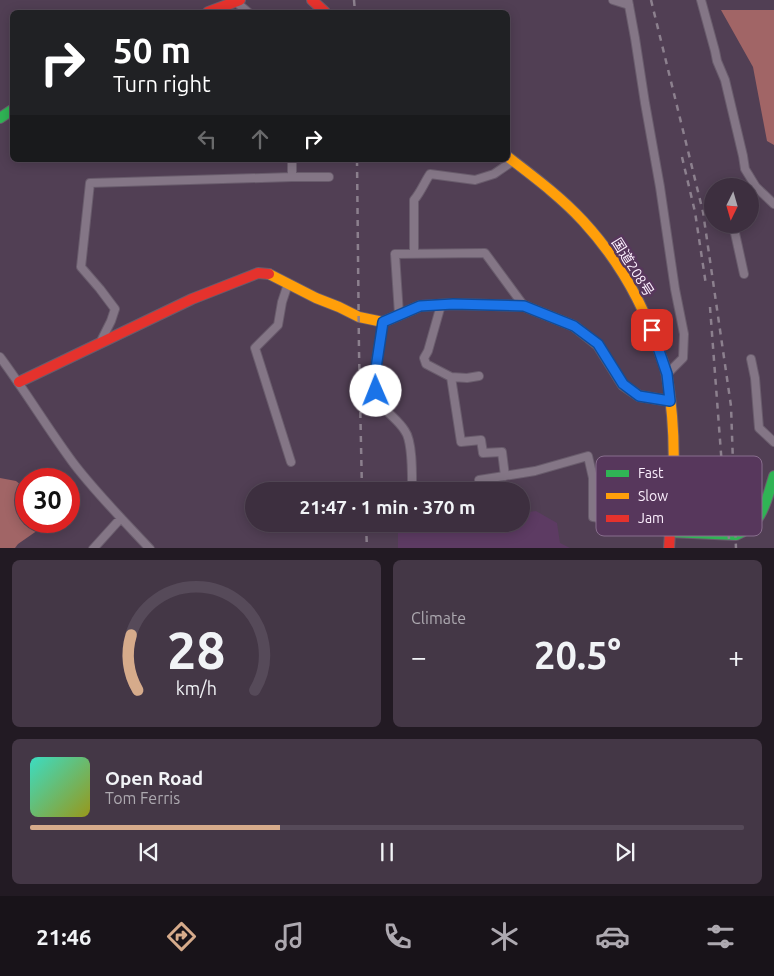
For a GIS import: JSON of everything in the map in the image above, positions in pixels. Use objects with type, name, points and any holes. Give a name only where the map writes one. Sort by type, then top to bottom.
[{"type":"main road","points":[[312,0],[323,10]]},
{"type":"main road","points":[[213,10],[238,1]]},
{"type":"main road","name":"国道208号","points":[[510,159],[556,194],[582,220],[602,243],[632,288],[652,330],[667,374],[674,432],[673,456]]},
{"type":"main road","points":[[19,382],[192,299],[258,273],[269,274],[359,317],[383,322],[420,306],[524,306],[574,326],[598,344],[623,384],[639,396],[670,401]]},
{"type":"main road","points":[[762,513],[774,476]]},
{"type":"street","points":[[613,0],[629,3],[675,289],[684,334],[683,358],[667,374]]},
{"type":"street","points":[[701,0],[717,61],[725,80],[748,178]]},
{"type":"street","points":[[292,162],[292,177]]},
{"type":"street","points":[[414,254],[414,200],[421,192],[430,174],[475,180],[494,174],[507,162]]},
{"type":"street","points":[[100,343],[115,309],[81,267],[90,183],[328,177]]},
{"type":"street","points":[[759,193],[774,204]]},
{"type":"street","points":[[735,233],[744,274]]},
{"type":"street","points":[[399,314],[395,254],[485,253],[524,306]]},
{"type":"street","points":[[288,284],[282,302],[278,325],[255,348],[291,462]]},
{"type":"street","points":[[441,305],[428,351],[424,358],[426,364],[451,378],[479,376]]},
{"type":"street","points":[[383,322],[376,368],[376,391],[383,408],[406,432],[411,455],[412,482]]},
{"type":"street","points":[[0,357],[74,463],[102,499],[150,548]]},
{"type":"street","points":[[751,359],[755,378],[759,428],[774,442]]},
{"type":"street","points":[[451,378],[461,442],[482,440],[483,453],[502,452],[505,476]]},
{"type":"street","points":[[480,482],[479,480],[536,471],[588,456],[593,478],[593,517],[596,517]]},
{"type":"street","points":[[93,548],[120,518]]},
{"type":"shaded area","points":[[721,10],[774,10],[774,145],[767,141],[753,67]]},
{"type":"shaded area","points":[[0,478],[15,481],[15,533],[34,533],[15,548],[0,548]]},
{"type":"shaded area","points":[[536,511],[557,523],[560,543],[570,548],[398,548],[398,532],[530,532],[530,512]]},
{"type":"railway","points":[[354,0],[355,10]]},
{"type":"railway","points":[[651,0],[703,212],[731,406],[733,456]]},
{"type":"railway","points":[[682,157],[695,212],[706,285]]},
{"type":"railway","points":[[357,162],[362,482]]},
{"type":"railway","points":[[710,307],[721,456]]},
{"type":"railway","points":[[366,532],[367,548]]},
{"type":"railway","points":[[736,536],[736,548]]},
{"type":"traffic: fast","points":[[0,118],[10,111]]},
{"type":"traffic: fast","points":[[762,511],[774,476]]},
{"type":"traffic: slow","points":[[510,159],[575,212],[607,250],[628,282],[653,333],[664,364],[671,403],[674,456]]},
{"type":"traffic: slow","points":[[269,274],[359,317],[383,322],[420,306],[453,304],[524,306],[574,326],[598,345],[623,385],[639,396],[670,401]]},
{"type":"traffic: jam","points":[[213,10],[240,0]]},
{"type":"traffic: jam","points":[[312,0],[323,10]]},
{"type":"traffic: jam","points":[[19,382],[192,299],[258,273],[269,274]]},
{"type":"traffic: jam","points":[[669,548],[670,536]]},
{"type":"route","points":[[376,391],[376,368],[383,322],[420,306],[453,304],[524,306],[574,326],[598,344],[623,384],[639,396],[670,401],[667,374],[652,330]]}]
